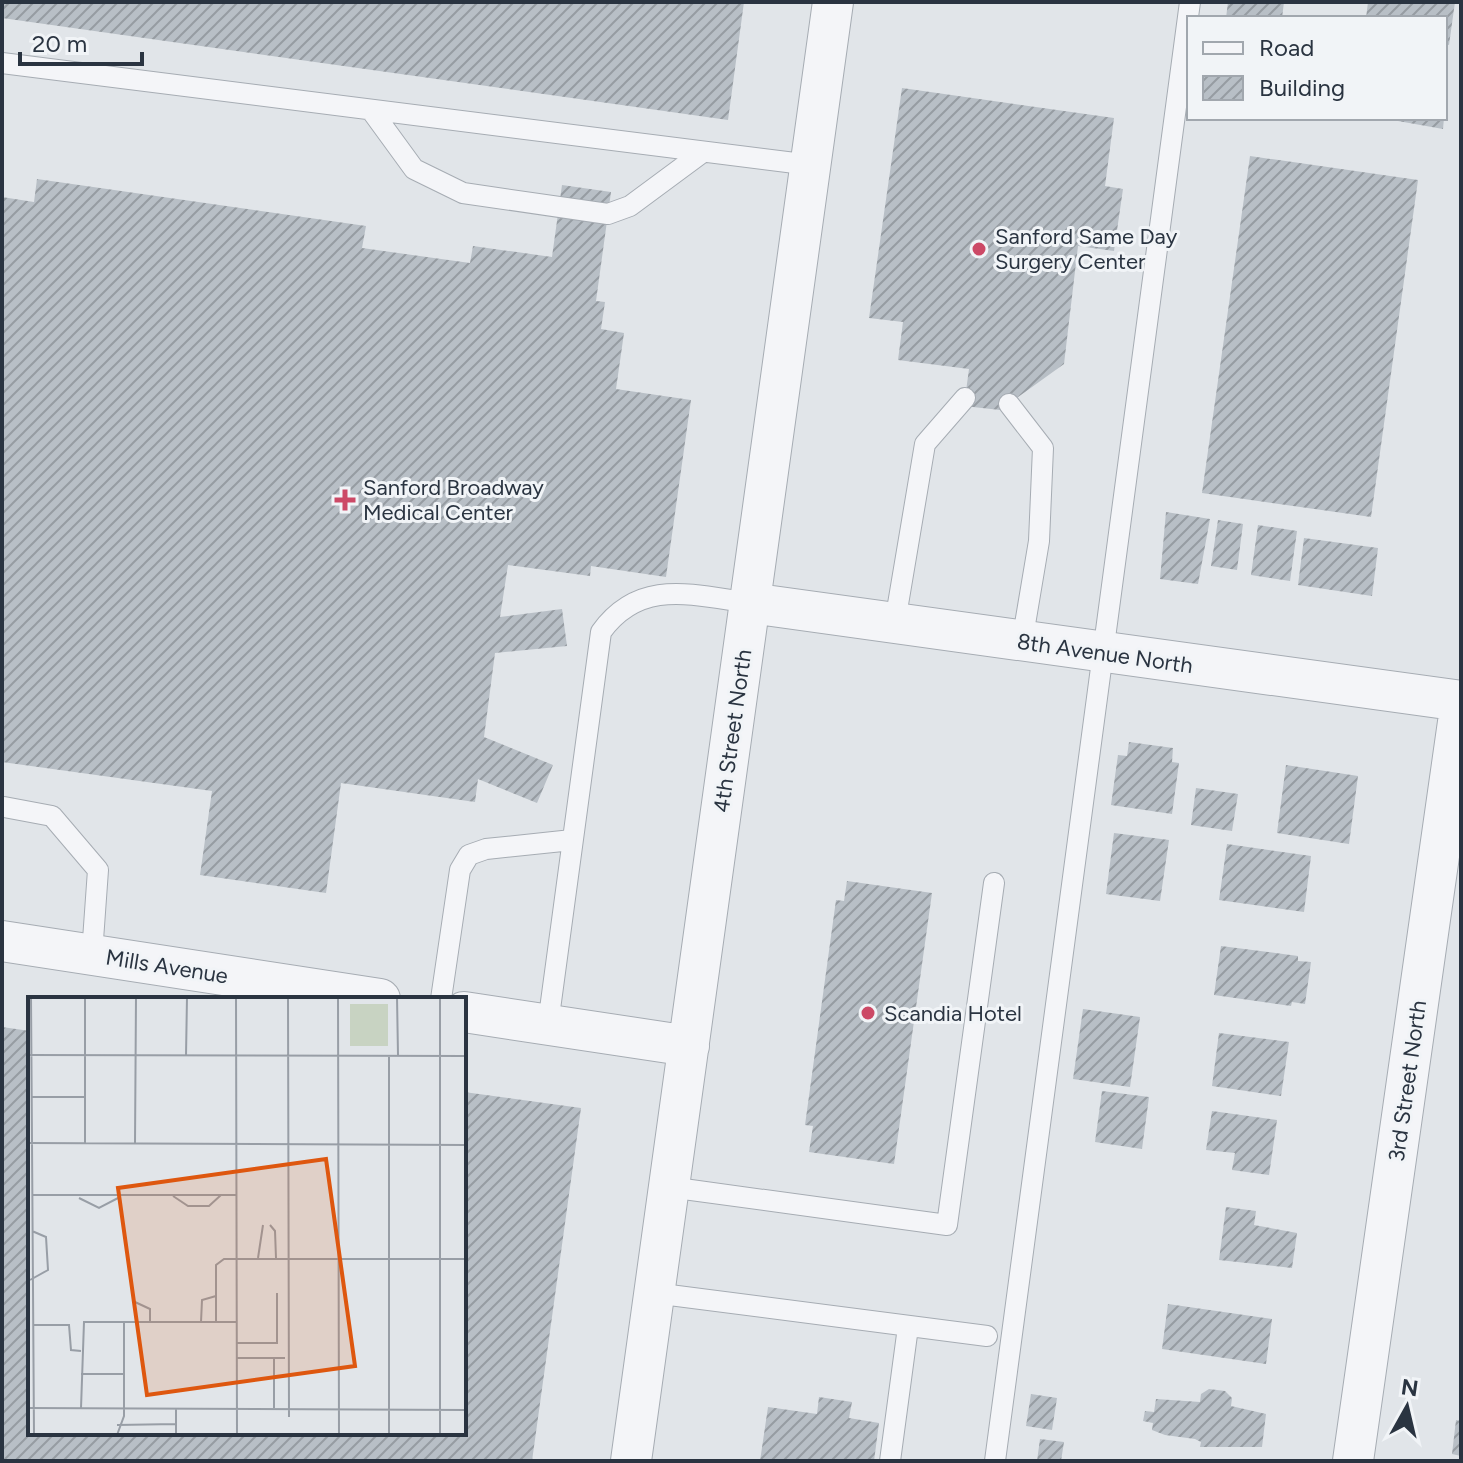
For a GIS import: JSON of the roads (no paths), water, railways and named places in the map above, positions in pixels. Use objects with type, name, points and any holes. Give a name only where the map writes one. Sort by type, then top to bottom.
[{"type":"street","name":"4th Street North","points":[[631,1461],[833,2]]},
{"type":"street","name":"8th Avenue North","points":[[750,603],[1461,701]]},
{"type":"street","name":"3rd Street North","points":[[1353,1461],[1461,701]]},
{"type":"street","name":"Mills Avenue","points":[[2,941],[92,954],[270,991],[356,997]]},
{"type":"street","points":[[466,1012],[689,1046]]},
{"type":"lane","points":[[995,1461],[1187,24]]},
{"type":"lane","points":[[3,65],[811,165]]},
{"type":"lane","points":[[371,110],[414,169],[463,193],[608,214],[630,206],[703,152]]},
{"type":"lane","points":[[895,622],[925,444],[965,398]]},
{"type":"lane","points":[[1009,404],[1043,448],[1039,541],[1022,642]]},
{"type":"lane","points":[[548,1024],[601,632],[616,611],[661,594],[750,603]]},
{"type":"lane","points":[[4,807],[52,816],[98,870],[92,954]]},
{"type":"lane","points":[[441,997],[460,870],[469,855],[486,849],[572,840]]},
{"type":"lane","points":[[669,1187],[947,1225],[994,883]]},
{"type":"lane","points":[[654,1293],[987,1336]]},
{"type":"lane","points":[[890,1461],[908,1327]]},
{"type":"place","name":"Sanford Same Day Surgery Center","points":[[979,249]]},
{"type":"place","name":"Sanford Broadway Medical Center","points":[[345,500]]},
{"type":"place","name":"Scandia Hotel","points":[[868,1013]]}]
